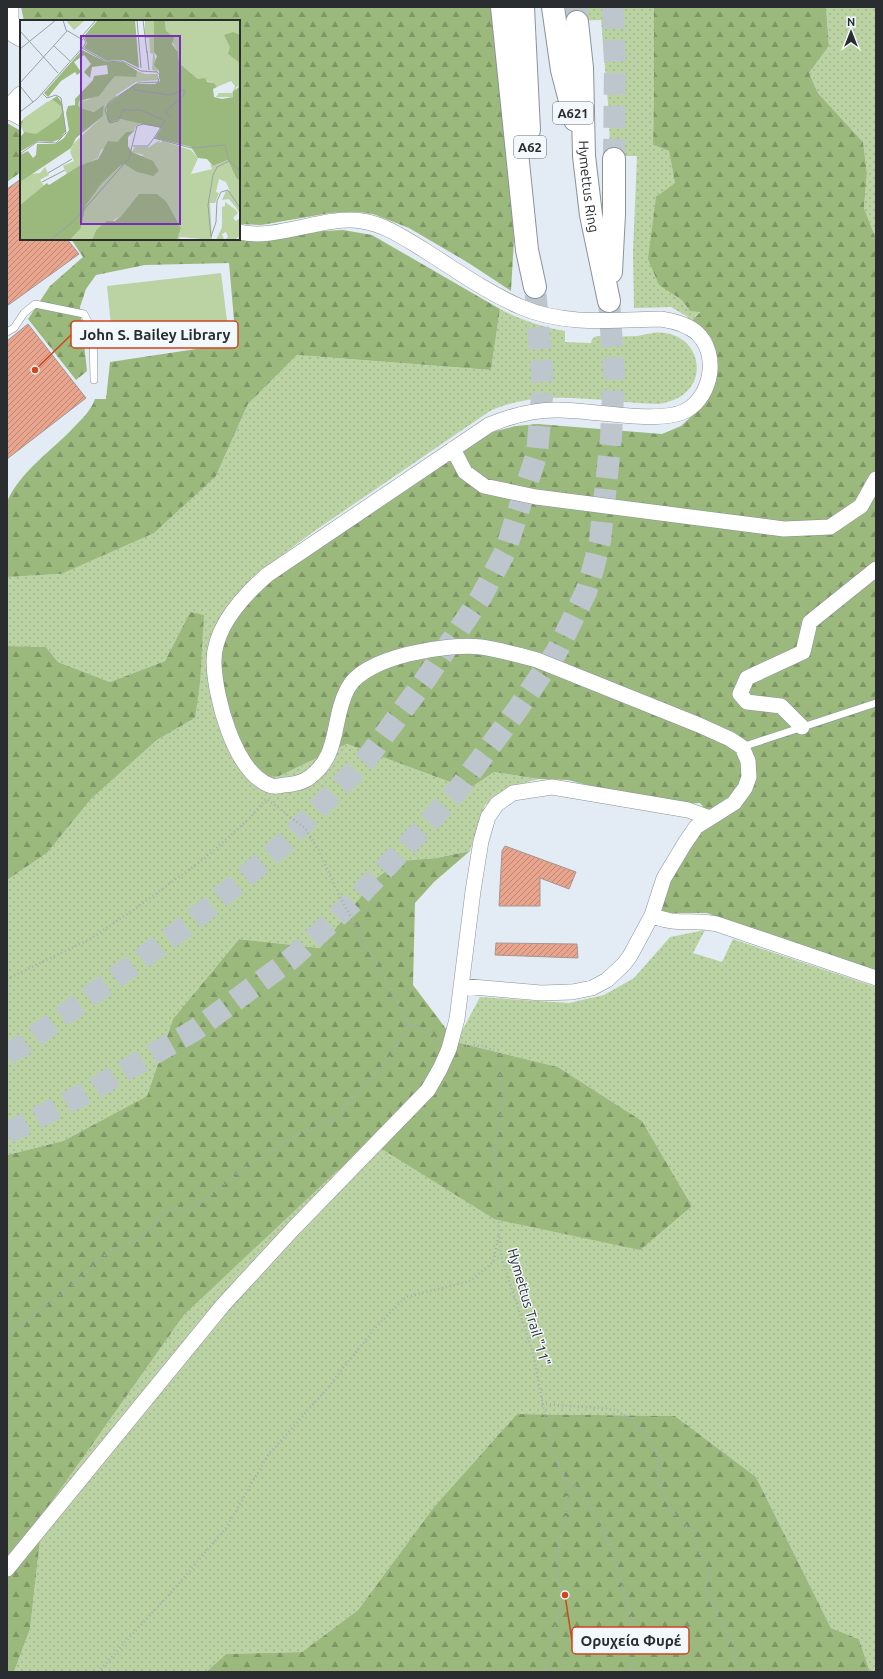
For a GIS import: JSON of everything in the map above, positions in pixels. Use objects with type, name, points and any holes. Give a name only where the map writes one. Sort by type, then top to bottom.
[{"type":"highway","name":"Α62","points":[[502,7],[527,250],[535,287],[523,7]]},
{"type":"highway","name":"Α621","points":[[553,7],[562,70],[584,156]]},
{"type":"highway","name":"Hymettus Ring","points":[[577,22],[582,68],[584,156],[591,215],[609,301],[614,214],[614,159]]},
{"type":"street","points":[[9,7],[9,20],[14,33]]},
{"type":"street","points":[[20,97],[7,111],[20,118]]},
{"type":"street","points":[[240,232],[260,233],[346,220],[362,221],[378,225],[415,245],[488,290],[509,301],[536,312],[550,317],[575,320],[661,319],[673,321],[690,328],[698,334],[706,346],[710,363],[707,387],[698,401],[686,411],[665,416],[562,410],[534,411],[520,414],[489,425],[267,575],[248,592],[226,622],[216,646],[214,662],[218,694],[226,722],[236,747],[250,771],[268,792],[309,778],[324,765],[331,751],[338,715],[348,688],[357,676],[375,664],[410,654],[441,648],[480,647],[513,653],[537,660],[699,725],[730,739],[742,747],[748,761],[749,777],[745,788],[734,803],[696,827],[674,859],[664,878],[652,916],[630,956],[624,964],[607,980],[592,988],[572,992],[541,992],[461,986]]},
{"type":"street","points":[[454,449],[465,472],[484,486],[536,497],[784,529],[830,527],[861,506],[876,479]]},
{"type":"street","points":[[802,727],[781,706],[747,702],[740,694],[747,678],[803,652],[810,622],[876,569]]},
{"type":"street","points":[[7,1569],[223,1306],[294,1228],[428,1090],[449,1049],[457,1019],[481,841],[488,817],[496,804],[513,793],[552,787],[688,810],[710,818]]},
{"type":"street","points":[[652,916],[667,921],[717,924],[876,978]]},
{"type":"lane","points":[[7,332],[14,328],[24,313],[35,304],[84,314],[93,331],[94,380]]},
{"type":"lane","points":[[742,747],[876,703]]},
{"type":"path","points":[[7,978],[90,939],[136,908],[205,858],[251,817],[268,792],[304,828],[319,851],[339,895],[409,1025]]},
{"type":"path","points":[[409,1025],[415,1025],[432,1034],[449,1049]]},
{"type":"path","points":[[7,1332],[27,1321],[70,1286],[110,1250],[141,1238],[165,1211],[200,1204],[241,1170],[299,1134],[332,1120],[392,1056],[409,1025]]},
{"type":"path","name":"Hymettus Trail \"11\"","points":[[449,1049],[475,1045],[489,1048],[500,1055],[499,1069],[502,1093],[501,1116],[495,1150],[501,1256],[533,1353],[551,1447],[563,1475],[567,1496],[566,1514],[560,1540],[556,1569],[562,1592],[560,1607],[548,1650],[544,1672]]},
{"type":"path","points":[[98,1672],[175,1588],[226,1528],[268,1455],[326,1390],[375,1328],[406,1296],[470,1281],[493,1262],[500,1230]]},
{"type":"path","points":[[542,1404],[613,1409],[626,1416],[642,1429],[656,1450],[660,1484],[672,1510],[682,1523],[693,1531],[700,1555],[712,1574],[704,1588],[708,1600],[717,1606],[717,1616],[732,1643],[738,1672]]},
{"type":"path","points":[[563,1475],[578,1488],[598,1519],[613,1556],[632,1618],[632,1647],[630,1658],[631,1672]]},
{"type":"green space","points":[[21,7],[492,7],[514,239],[511,291],[467,262],[409,228],[373,214],[358,212],[330,213],[261,225],[240,224],[240,20],[24,20]]},
{"type":"green space","points":[[570,7],[654,7],[653,145],[669,151],[700,311],[689,324],[685,321],[688,317],[671,307],[634,308],[633,252],[637,156],[610,156],[609,116],[601,20],[572,21]]},
{"type":"green space","points":[[654,7],[826,7],[829,46],[809,73],[818,93],[863,142],[867,173],[864,208],[876,239],[876,973],[786,944],[707,913],[663,913],[655,903],[678,848],[713,819],[700,803],[668,805],[621,801],[591,786],[568,780],[539,779],[494,772],[469,789],[347,744],[279,776],[251,779],[213,694],[226,614],[253,593],[484,434],[516,426],[538,424],[662,434],[681,426],[694,414],[703,401],[708,357],[689,324],[700,312],[690,311],[682,300],[659,285],[648,259],[656,197],[675,183],[669,151],[653,145]]},
{"type":"green space","points":[[826,7],[876,7],[876,239],[864,208],[867,173],[863,142],[818,93],[809,73],[829,46]]},
{"type":"green space","points":[[7,123],[20,130],[20,173],[7,182]]},
{"type":"green space","points":[[343,230],[372,235],[500,309],[491,370],[297,355],[248,404],[216,476],[154,533],[61,574],[7,577],[7,502],[20,480],[81,420],[95,399],[106,399],[110,362],[236,343],[229,263],[145,265],[96,275],[86,289],[80,307],[87,371],[76,380],[28,319],[50,286],[83,257],[72,240],[240,239],[258,241],[323,231]]},
{"type":"green space","points":[[221,273],[227,321],[112,335],[107,286]]},
{"type":"green space","points":[[500,309],[532,323],[565,331],[565,342],[591,343],[592,339],[597,336],[637,336],[651,333],[673,335],[682,339],[693,352],[697,370],[695,378],[691,387],[684,394],[659,404],[595,399],[552,398],[510,404],[490,411],[313,532],[251,578],[226,614],[279,776],[347,744],[469,789],[494,772],[539,779],[516,785],[485,805],[470,851],[436,858],[399,861],[374,880],[320,948],[239,939],[173,1019],[147,1096],[63,1141],[7,1155],[7,880],[47,853],[91,799],[157,740],[195,718],[190,612],[165,661],[110,682],[58,662],[46,647],[7,646],[7,577],[61,574],[216,476],[248,404],[297,355],[491,370]]},
{"type":"green space","points":[[190,612],[204,615],[200,682],[195,718],[157,740],[91,799],[47,853],[7,880],[7,646],[46,647],[58,662],[110,682],[165,661]]},
{"type":"green space","points":[[470,851],[434,882],[415,903],[413,985],[456,1042],[558,1067],[642,1121],[692,1206],[640,1250],[494,1219],[382,1149],[336,1172],[184,1315],[43,1514],[30,1629],[14,1672],[7,1672],[7,1155],[63,1141],[147,1096],[173,1019],[239,939],[320,948],[374,880],[399,861],[436,858]]},
{"type":"green space","points":[[705,930],[693,953],[722,962],[733,939],[876,987],[876,1672],[870,1672],[859,1639],[831,1628],[756,1477],[675,1416],[517,1414],[434,1507],[358,1610],[302,1652],[226,1654],[206,1672],[14,1672],[30,1629],[43,1514],[184,1315],[336,1172],[382,1148],[494,1219],[692,1206],[642,1121],[558,1067],[456,1042],[480,997],[569,1003],[604,995],[634,978],[670,937]]},
{"type":"green space","points":[[517,1414],[675,1416],[756,1477],[831,1628],[859,1639],[870,1672],[206,1672],[226,1654],[302,1652],[358,1610],[434,1507]]},
{"type":"building","points":[[20,180],[20,240],[68,240],[79,254],[7,306],[7,189]]},
{"type":"building","points":[[28,324],[86,398],[7,459],[7,341]]},
{"type":"building","points":[[505,846],[576,872],[569,889],[540,878],[540,906],[499,906],[502,851]]},
{"type":"building","points":[[496,943],[577,944],[578,958],[495,955]]},
{"type":"tunnel","points":[[577,7],[577,22]]},
{"type":"tunnel","points":[[613,7],[615,64],[614,159]]},
{"type":"tunnel","points":[[7,1054],[20,1047],[189,924],[277,850],[365,761],[425,680],[481,597],[505,552],[537,453],[543,386],[535,287]]},
{"type":"tunnel","points":[[7,1133],[86,1093],[195,1030],[291,959],[353,902],[429,822],[460,787],[517,710],[557,651],[586,592],[600,541],[611,438],[614,373],[609,301]]},
{"type":"place","name":"John S. Bailey Library","points":[[35,370]]},
{"type":"place","name":"Ορυχεία Φυρέ","points":[[565,1595]]}]
